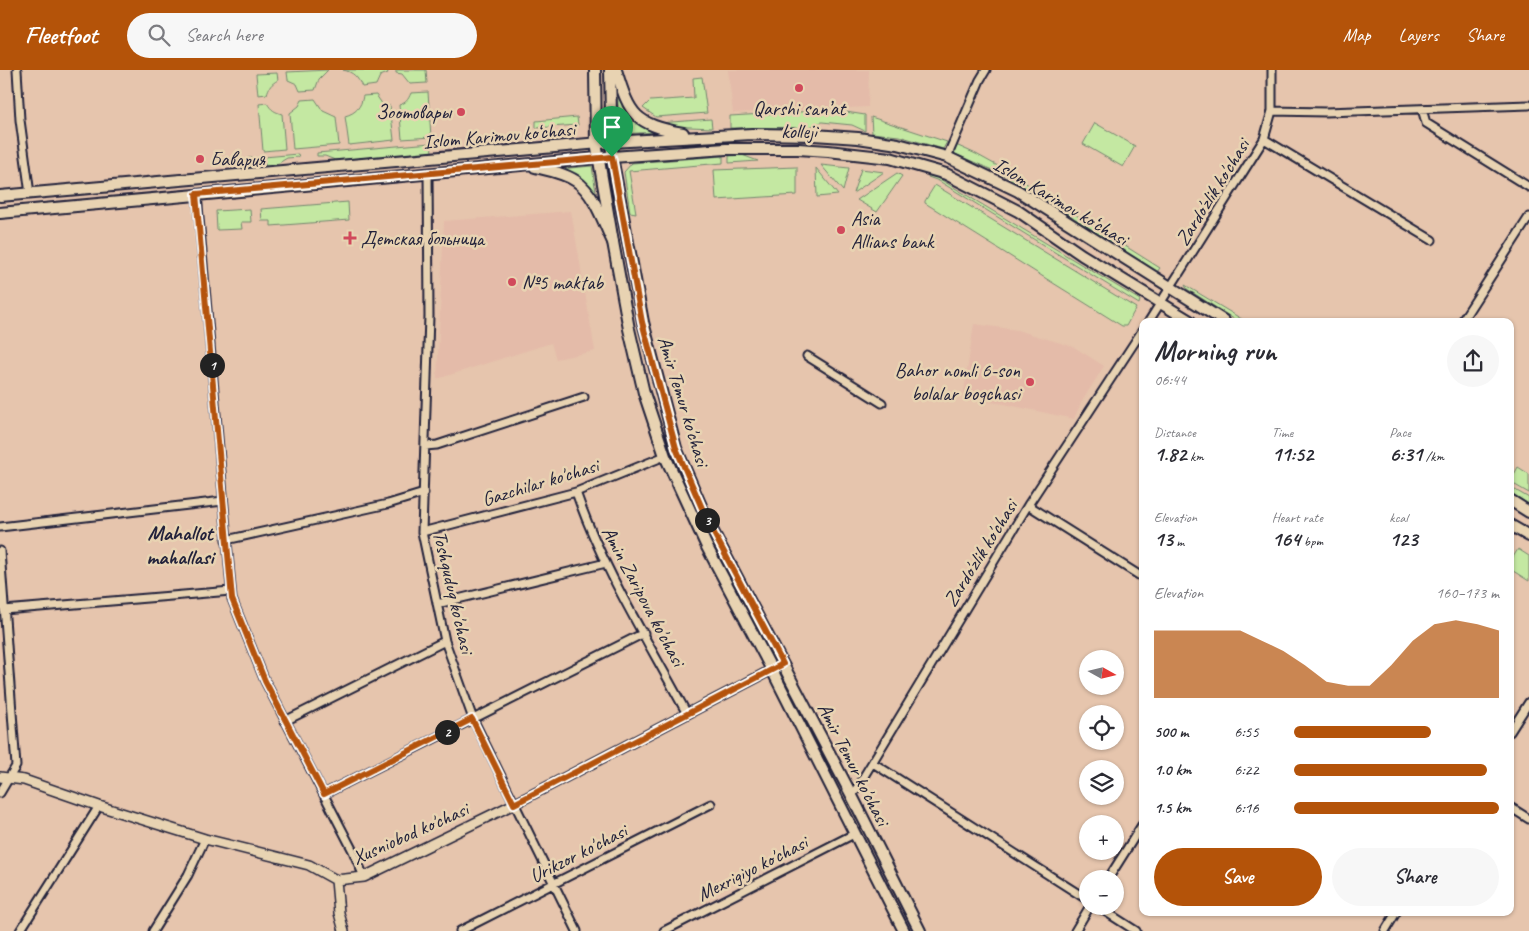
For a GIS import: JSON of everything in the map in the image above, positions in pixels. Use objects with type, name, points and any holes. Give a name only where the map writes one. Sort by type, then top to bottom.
[{"type":"main road","name":"Amir Temur ko'chasi","points":[[595,70],[596,144],[612,242],[644,393],[665,456],[707,547],[772,670],[904,931]]},
{"type":"main road","name":"Amir Temur ko'chasi","points":[[610,70],[612,157],[642,322],[676,448],[708,522],[852,796],[920,931]]},
{"type":"main road","points":[[616,70],[625,100],[640,120],[659,129],[702,136]]},
{"type":"main road","name":"Islom Karimov ko‘chasi","points":[[0,196],[611,142],[702,136],[788,134],[858,138],[898,144],[946,157],[1018,191],[1219,318]]},
{"type":"main road","name":"Islom Karimov ko‘chasi","points":[[0,213],[428,173],[725,149],[798,149],[856,153],[899,160],[946,174],[1018,211],[1082,254],[1185,318]]},
{"type":"main road","points":[[526,165],[565,175],[577,182],[588,193],[594,203],[612,242]]},
{"type":"main road","points":[[1514,503],[1529,512]]},
{"type":"main road","points":[[1514,527],[1529,536]]},
{"type":"street","points":[[17,70],[20,120],[30,194]]},
{"type":"street","points":[[946,157],[986,70]]},
{"type":"street","name":"Zardo'zlik ko'chasi","points":[[1151,318],[1264,139],[1272,111],[1272,70]]},
{"type":"street","points":[[1272,111],[1326,112],[1529,105]]},
{"type":"street","points":[[1422,109],[1426,123],[1529,187]]},
{"type":"street","points":[[1264,139],[1432,240]]},
{"type":"street","name":"Toshquduq ko'chasi","points":[[428,173],[429,316],[422,532],[445,641],[472,719],[577,931]]},
{"type":"street","points":[[196,194],[232,599],[265,681],[353,851],[364,878]]},
{"type":"street","points":[[1464,318],[1529,216]]},
{"type":"street","name":"Zardo'zlik ko'chasi","points":[[852,796],[1028,505],[1139,337]]},
{"type":"street","points":[[808,356],[882,403]]},
{"type":"street","points":[[425,446],[437,445],[584,397]]},
{"type":"street","name":"Gazchilar ko'chasi","points":[[422,532],[576,492],[665,456]]},
{"type":"street","name":"Amin Zaripova ko'chasi","points":[[576,492],[586,522],[606,563],[687,714]]},
{"type":"street","points":[[226,540],[388,504],[424,493]]},
{"type":"street","points":[[0,527],[224,501]]},
{"type":"street","points":[[1028,505],[1139,575]]},
{"type":"street","points":[[0,552],[16,766],[4,778],[0,793]]},
{"type":"street","points":[[437,604],[606,563]]},
{"type":"street","points":[[4,610],[231,591]]},
{"type":"street","points":[[324,794],[644,633]]},
{"type":"street","points":[[286,721],[445,641]]},
{"type":"street","name":"Xusniobod ko'chasi","points":[[4,778],[24,780],[205,839],[309,865],[336,880],[364,878],[514,804],[783,664]]},
{"type":"street","points":[[1514,726],[1529,702]]},
{"type":"street","points":[[873,763],[1079,894]]},
{"type":"street","name":"Urikzor ko'chasi","points":[[460,931],[711,804]]},
{"type":"street","points":[[20,931],[99,806]]},
{"type":"street","points":[[1514,810],[1529,819]]},
{"type":"street","points":[[1114,870],[1139,830]]},
{"type":"street","name":"Mexrigiyo ko'chasi","points":[[664,931],[854,834]]},
{"type":"street","points":[[153,931],[188,875],[205,839]]},
{"type":"street","points":[[336,880],[344,931]]},
{"type":"street","points":[[1074,931],[1084,915]]},
{"type":"street","points":[[1111,915],[1136,931]]},
{"type":"street","points":[[1386,931],[1394,916]]},
{"type":"shaded area","name":"Qarshi san’at kolleji","points":[[728,70],[869,70],[868,107],[733,113]]},
{"type":"shaded area","name":"№5 maktab","points":[[571,211],[595,351],[556,359],[551,343],[437,379],[444,221]]},
{"type":"shaded area","name":"Bahor nomli 6-son bolalar bogchasi","points":[[974,324],[1017,330],[1074,347],[1104,366],[1081,403],[1074,419],[1004,404],[963,398]]},
{"type":"green space","points":[[328,70],[319,79],[315,90],[300,91],[297,84],[288,80],[287,72]]},
{"type":"green space","points":[[343,70],[387,70],[388,73],[380,76],[376,85],[362,87],[355,76]]},
{"type":"green space","points":[[396,70],[426,70],[427,83],[410,84],[402,74],[396,73]]},
{"type":"green space","points":[[277,73],[278,80],[271,86],[267,94],[258,95],[256,74]]},
{"type":"green space","points":[[702,77],[707,113],[656,117],[643,108],[650,101],[694,98],[693,78]]},
{"type":"green space","points":[[618,91],[624,106],[632,117],[659,132],[618,134]]},
{"type":"green space","points":[[428,92],[431,137],[402,139],[399,105],[407,101],[411,93]]},
{"type":"green space","points":[[376,95],[383,105],[390,106],[394,140],[349,145],[345,116],[357,109],[363,96]]},
{"type":"green space","points":[[315,99],[323,111],[336,117],[339,145],[293,149],[290,113],[299,106],[302,100]]},
{"type":"green space","points":[[267,103],[273,110],[282,114],[285,149],[263,151],[259,104]]},
{"type":"green space","points":[[833,110],[865,115],[865,131],[852,125],[822,122],[807,128],[730,128],[730,116]]},
{"type":"green space","points":[[577,117],[578,125],[536,128],[536,121]]},
{"type":"green space","points":[[871,117],[947,142],[943,149],[899,136],[872,133]]},
{"type":"green space","points":[[711,119],[712,128],[669,126],[659,123]]},
{"type":"green space","points":[[1095,123],[1135,146],[1123,167],[1083,144]]},
{"type":"green space","points":[[431,143],[432,152],[335,160],[325,156],[317,156],[317,153]]},
{"type":"green space","points":[[956,145],[1005,170],[1160,268],[1157,272],[1006,176],[953,153]]},
{"type":"green space","points":[[298,154],[299,157],[287,158],[274,166],[265,166],[264,157]]},
{"type":"green space","points":[[742,155],[758,161],[729,163],[729,156]]},
{"type":"green space","points":[[723,156],[723,163],[629,171],[636,213],[630,212],[624,172],[632,163]]},
{"type":"green space","points":[[248,158],[259,158],[259,166],[248,167]]},
{"type":"green space","points":[[821,165],[849,168],[843,191]]},
{"type":"green space","points":[[592,166],[597,199],[581,180],[559,169]]},
{"type":"green space","points":[[797,167],[797,195],[716,200],[714,170]]},
{"type":"green space","points":[[816,168],[838,195],[817,197]]},
{"type":"green space","points":[[861,169],[884,172],[853,193]]},
{"type":"green space","points":[[897,173],[902,176],[877,212],[857,200]]},
{"type":"green space","points":[[929,174],[1140,300],[1139,304],[939,181],[928,177]]},
{"type":"green space","points":[[935,185],[1136,308],[1126,326],[1122,326],[925,203]]},
{"type":"green space","points":[[348,202],[349,220],[271,226],[271,221],[262,221],[261,209]]},
{"type":"green space","points":[[250,209],[251,222],[241,222],[242,229],[217,230],[216,211]]},
{"type":"green space","points":[[1185,285],[1240,318],[1232,318],[1187,289]]},
{"type":"green space","points":[[1518,467],[1529,474],[1529,493],[1514,484],[1514,474]]},
{"type":"green space","points":[[1514,489],[1529,498],[1529,505],[1514,496]]},
{"type":"green space","points":[[1518,549],[1529,556],[1529,581],[1514,572],[1514,556]]},
{"type":"place","name":"Qarshi san’at kolleji","points":[[799,88]]},
{"type":"place","name":"Зоотовары","points":[[461,112]]},
{"type":"place","name":"Бавария","points":[[200,159]]},
{"type":"place","name":"Asia Allians bank","points":[[841,230]]},
{"type":"place","name":"Детская больница","points":[[350,238]]},
{"type":"place","name":"№5 maktab","points":[[512,282]]},
{"type":"place","name":"Bahor nomli 6-son bolalar bogchasi","points":[[1030,382]]},
{"type":"district","name":"Mahallot mahallasi","points":[[180,545]]},
{"type":"route","points":[[612,157],[642,322],[676,448],[708,522],[783,664],[514,804],[472,719],[324,794],[265,681],[232,599],[196,194],[612,157]]}]
